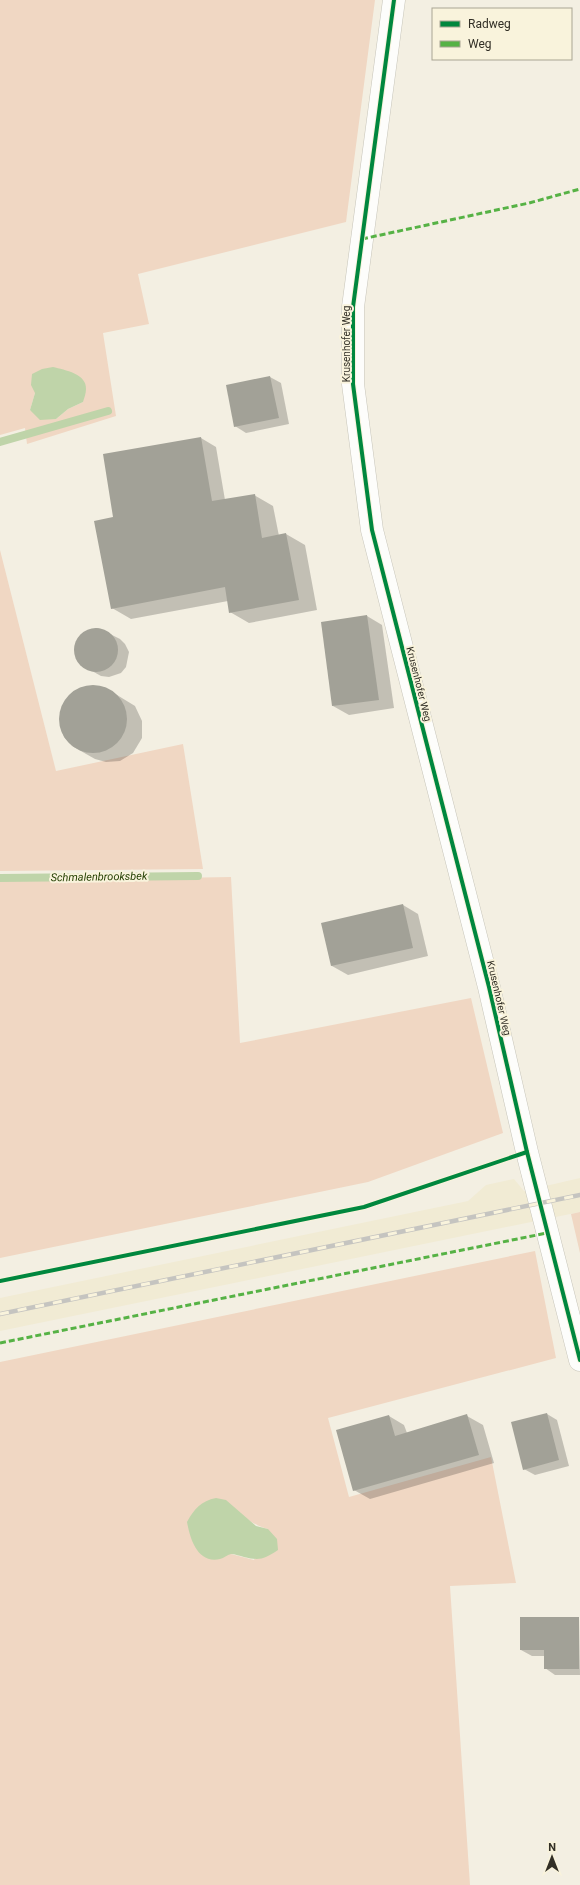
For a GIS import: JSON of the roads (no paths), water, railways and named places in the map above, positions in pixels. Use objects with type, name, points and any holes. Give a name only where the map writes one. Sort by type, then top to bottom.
[{"type":"street","name":"Krusenhofer Weg","points":[[394,0],[353,308],[353,384],[372,530],[489,987],[528,1159],[580,1360]]},
{"type":"waterway","points":[[0,442],[108,411]]},
{"type":"waterway","name":"Schmalenbrooksbek","points":[[0,878],[198,876]]},
{"type":"railway","points":[[0,1314],[580,1195]]}]
